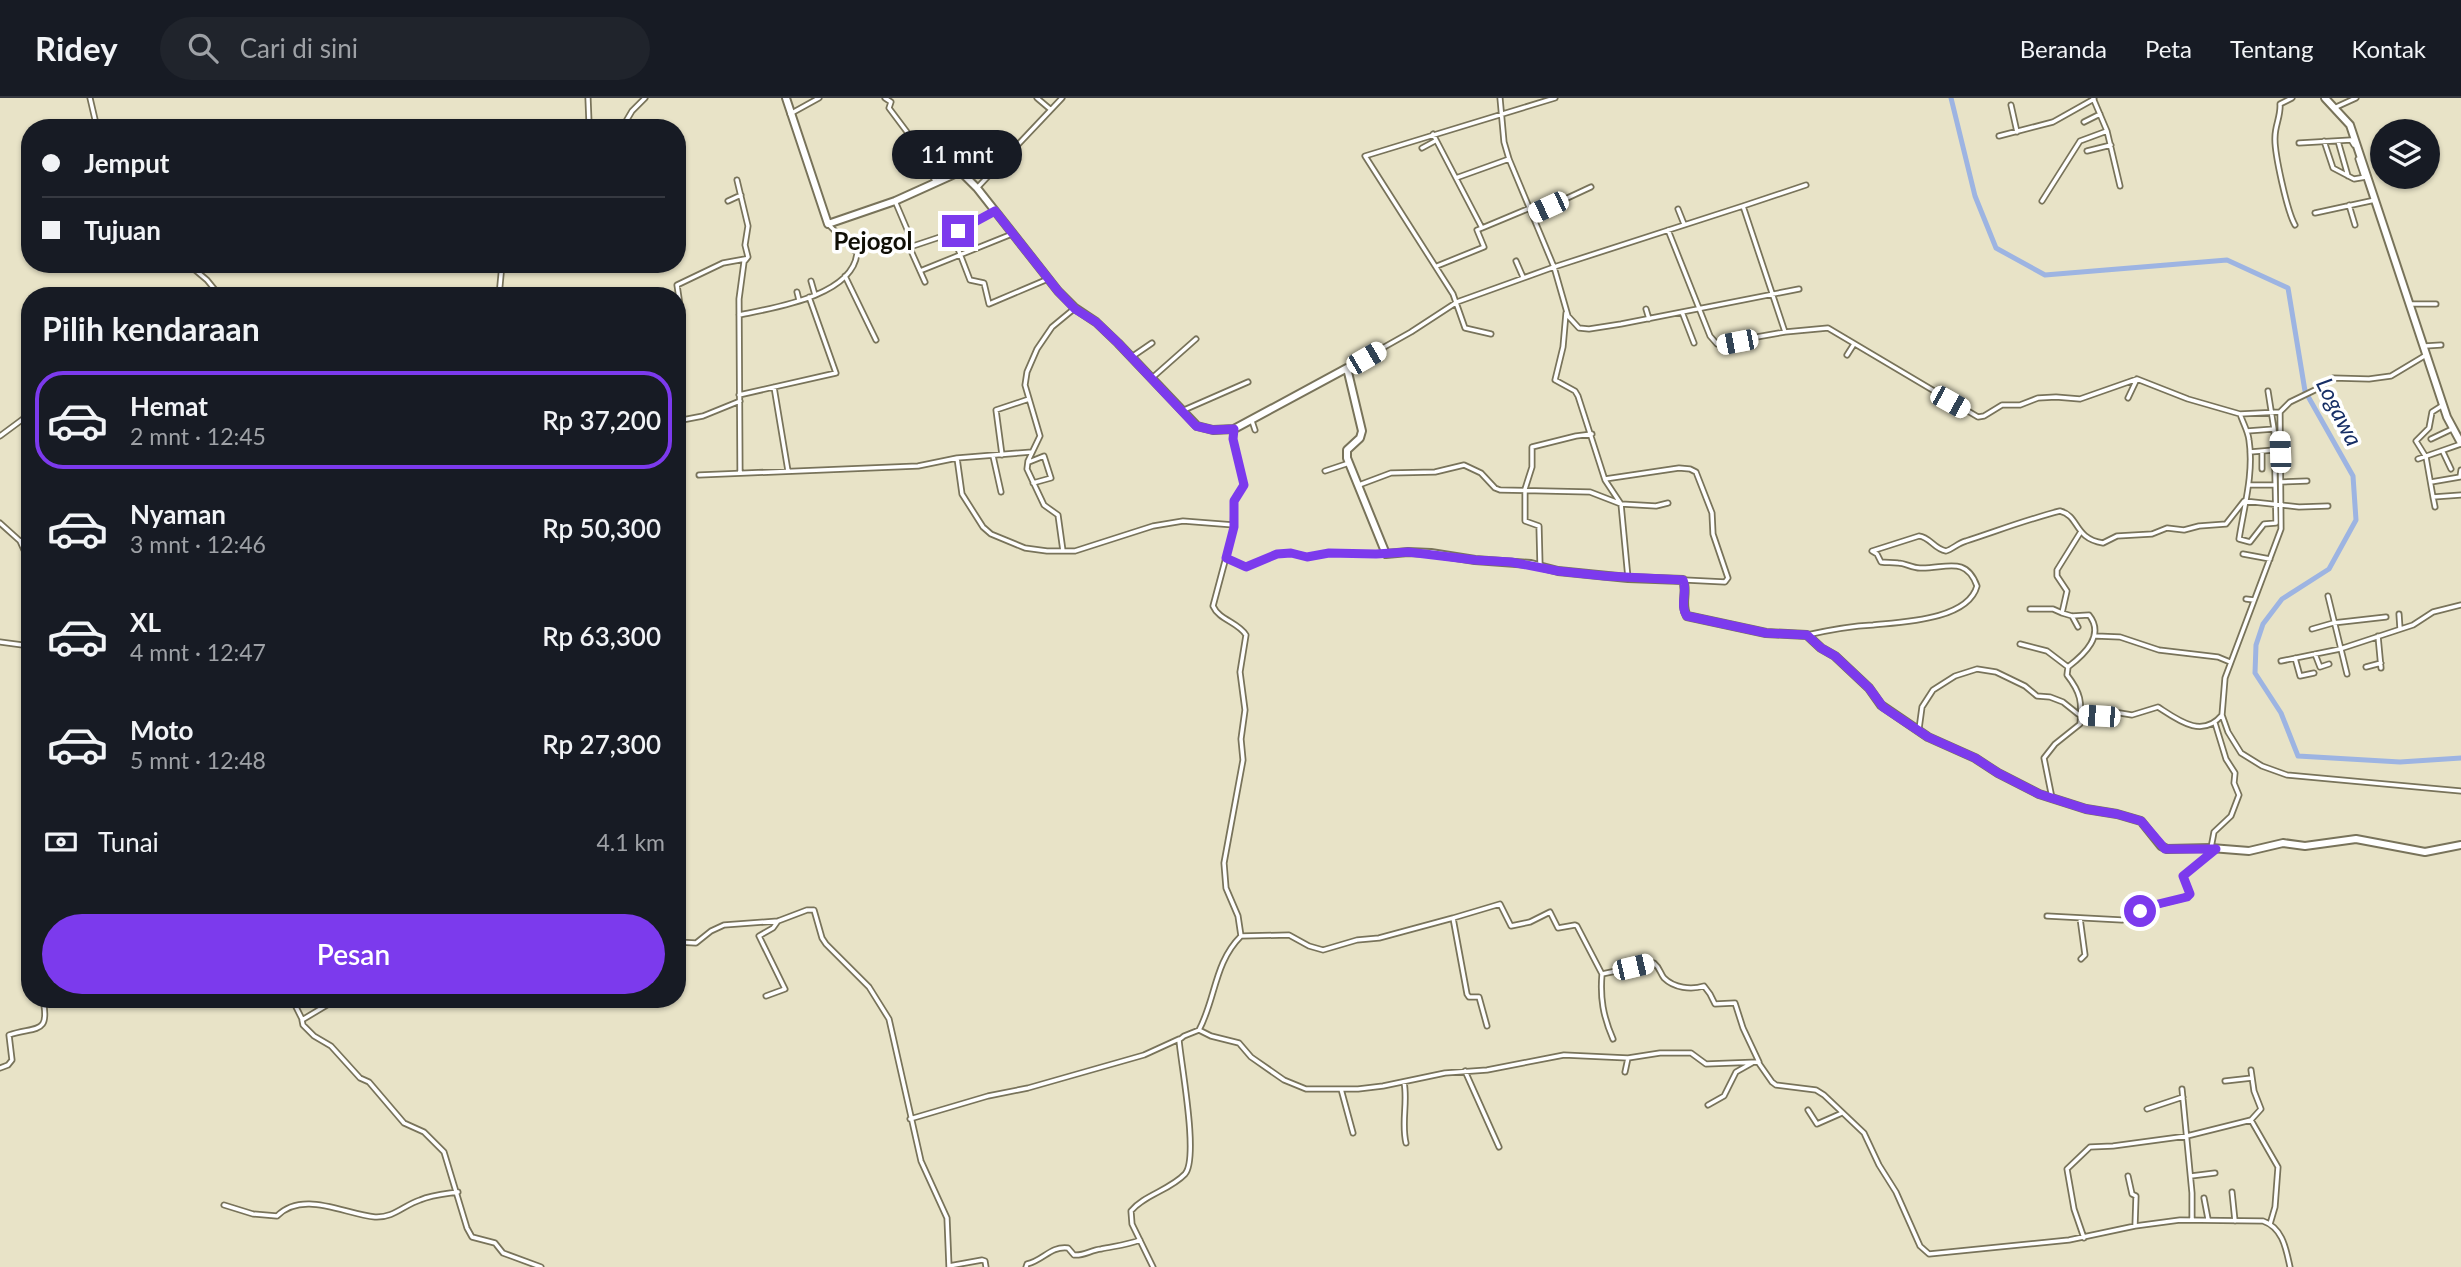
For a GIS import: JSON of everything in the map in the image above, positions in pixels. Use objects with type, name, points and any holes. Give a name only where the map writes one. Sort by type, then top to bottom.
[{"type":"street","points":[[90,98],[95,119]]},
{"type":"street","points":[[588,98],[589,119]]},
{"type":"street","points":[[627,119],[645,98]]},
{"type":"street","points":[[739,315],[778,307],[815,295],[833,287],[855,264],[857,253],[828,224],[786,98]]},
{"type":"street","points":[[790,114],[819,98]]},
{"type":"street","points":[[885,98],[891,102],[889,108],[916,144],[936,183]]},
{"type":"street","points":[[1037,98],[1050,109]]},
{"type":"street","points":[[977,188],[1062,98]]},
{"type":"street","points":[[1500,98],[1504,142],[1509,159],[1554,267],[1571,322],[1584,330],[1799,289]]},
{"type":"street","points":[[1491,334],[1465,328],[1457,302],[1437,266],[1365,157],[1366,154],[1555,98]]},
{"type":"street","points":[[1999,136],[2053,122],[2094,98],[2107,131],[2120,186]]},
{"type":"street","points":[[2292,98],[2280,104],[2281,114],[2275,136],[2285,192],[2295,225]]},
{"type":"street","points":[[2325,98],[2350,125],[2425,358],[2452,429],[2461,443],[2443,452],[2418,459]]},
{"type":"street","points":[[2334,108],[2356,98]]},
{"type":"street","points":[[2011,105],[2017,132]]},
{"type":"street","points":[[2084,122],[2100,114]]},
{"type":"street","points":[[2042,201],[2080,141],[2107,131]]},
{"type":"street","points":[[1433,134],[1482,228]]},
{"type":"street","points":[[1422,148],[1435,141]]},
{"type":"street","points":[[2324,141],[2332,167],[2354,179],[2365,177]]},
{"type":"street","points":[[2338,141],[2348,176]]},
{"type":"street","points":[[2299,143],[2354,141]]},
{"type":"street","points":[[2087,151],[2111,145]]},
{"type":"street","points":[[1456,177],[1509,159]]},
{"type":"street","points":[[828,224],[895,201],[962,173],[1075,309],[1096,322],[1200,428],[1234,429],[1411,332],[1457,302],[1523,277],[1806,185]]},
{"type":"street","points":[[737,180],[748,226],[745,245],[748,257],[738,299],[740,472]]},
{"type":"street","points":[[1533,214],[1591,187]]},
{"type":"street","points":[[728,201],[741,195]]},
{"type":"street","points":[[2315,213],[2375,200]]},
{"type":"street","points":[[895,201],[925,282]]},
{"type":"street","points":[[2349,205],[2355,225]]},
{"type":"street","points":[[1743,206],[1785,332]]},
{"type":"street","points":[[1437,266],[1484,247],[1477,230],[1530,208]]},
{"type":"street","points":[[1678,209],[1684,224]]},
{"type":"street","points":[[910,247],[952,233],[995,211]]},
{"type":"street","points":[[1668,230],[1710,336],[1717,344],[1785,332],[1828,328],[1978,417],[2002,405],[2020,405],[2038,398],[2080,399],[2137,379],[2188,399],[2240,414],[2276,412],[2337,377],[2369,379],[2391,376],[2399,373],[2408,364],[2425,358]]},
{"type":"street","points":[[952,233],[970,280],[978,283],[981,281],[985,285],[989,304],[1048,279]]},
{"type":"street","points":[[920,271],[1012,234]]},
{"type":"street","points":[[676,287],[723,263],[746,260]]},
{"type":"street","points":[[1516,261],[1523,277]]},
{"type":"street","points":[[199,273],[213,287]]},
{"type":"street","points":[[845,276],[876,340]]},
{"type":"street","points":[[811,281],[815,295]]},
{"type":"street","points":[[797,292],[799,300]]},
{"type":"street","points":[[740,395],[836,373],[809,297]]},
{"type":"street","points":[[2409,304],[2436,304]]},
{"type":"street","points":[[1063,551],[1059,517],[1045,507],[1027,469],[1040,436],[1025,380],[1037,349],[1052,327],[1075,309]]},
{"type":"street","points":[[1646,309],[1648,319]]},
{"type":"street","points":[[1566,310],[1562,352],[1555,379],[1578,396],[1605,479],[1621,504],[1628,578]]},
{"type":"street","points":[[1682,312],[1694,343]]},
{"type":"street","points":[[1150,379],[1196,339]]},
{"type":"street","points":[[1131,358],[1152,343]]},
{"type":"street","points":[[1847,355],[1854,344]]},
{"type":"street","points":[[2423,346],[2441,345]]},
{"type":"street","points":[[1347,368],[1362,431],[1360,438],[1347,452],[1349,463],[1386,554]]},
{"type":"street","points":[[2128,398],[2137,379]]},
{"type":"street","points":[[1182,411],[1248,382]]},
{"type":"street","points":[[774,387],[788,471]]},
{"type":"street","points":[[2240,414],[2247,431],[2250,452],[2249,485],[2239,539],[2250,542],[2264,524],[2276,523],[2281,482],[2276,412],[2268,391]]},
{"type":"street","points":[[1002,455],[996,410],[1029,399]]},
{"type":"street","points":[[686,419],[703,416],[740,401]]},
{"type":"street","points":[[2435,507],[2426,457],[2416,439],[2429,428],[2432,412],[2443,405]]},
{"type":"street","points":[[2276,412],[2274,485],[2281,528],[2267,558],[2254,600],[2226,660],[2222,716],[2228,732],[2242,753],[2279,773],[2306,778],[2336,778],[2461,791]]},
{"type":"street","points":[[0,436],[21,420]]},
{"type":"street","points":[[1252,421],[1255,430]]},
{"type":"street","points":[[1234,429],[1233,439],[1244,485],[1234,501],[1234,524],[1213,606],[1218,614],[1245,632],[1240,672],[1245,710],[1241,738],[1242,772],[1224,863],[1226,888],[1238,916],[1241,936]]},
{"type":"street","points":[[2247,431],[2274,429]]},
{"type":"street","points":[[2431,439],[2452,429]]},
{"type":"street","points":[[1540,567],[1539,526],[1526,521],[1525,489],[1532,467],[1532,446],[1592,434]]},
{"type":"street","points":[[2250,452],[2274,450]]},
{"type":"street","points":[[2262,451],[2262,469]]},
{"type":"street","points":[[699,475],[918,466],[957,458],[1032,452]]},
{"type":"street","points":[[2443,452],[2451,469]]},
{"type":"street","points":[[993,456],[1001,492]]},
{"type":"street","points":[[1028,462],[1044,456],[1051,478],[1033,483]]},
{"type":"street","points":[[957,458],[962,494],[983,527],[991,534],[1025,548],[1079,550],[1153,526],[1183,521],[1234,524]]},
{"type":"street","points":[[1325,471],[1349,463]]},
{"type":"street","points":[[1357,485],[1391,473],[1435,472],[1464,466],[1481,472],[1495,488],[1590,492],[1621,504],[1656,506],[1668,503]]},
{"type":"street","points":[[1226,558],[1246,567],[1277,554],[1291,553],[1307,557],[1329,553],[1431,553],[1628,578],[1725,582],[1728,578],[1713,534],[1712,513],[1696,472],[1679,468],[1605,479]]},
{"type":"street","points":[[2431,482],[2460,477],[2461,470]]},
{"type":"street","points":[[2281,482],[2307,481]]},
{"type":"street","points":[[2249,485],[2274,485]]},
{"type":"street","points":[[2433,496],[2461,495]]},
{"type":"street","points":[[1683,580],[1684,612],[1690,617],[1766,633],[1807,635],[1915,622],[1954,609],[1976,590],[1974,579],[1967,569],[1950,566],[1920,568],[1881,562],[1872,551],[1921,536],[1935,548],[1946,551],[1962,542],[1977,539],[2004,527],[2060,511],[2070,515],[2080,533],[2103,543],[2117,536],[2152,534],[2165,529],[2182,531],[2199,526],[2224,524],[2241,502],[2246,501],[2328,506]]},
{"type":"street","points":[[0,523],[20,541]]},
{"type":"street","points":[[2062,612],[2067,591],[2056,573],[2080,533]]},
{"type":"street","points":[[2243,554],[2267,558]]},
{"type":"street","points":[[2328,596],[2347,674]]},
{"type":"street","points":[[2246,598],[2254,600]]},
{"type":"street","points":[[2281,661],[2340,649],[2419,622],[2433,612],[2461,605]]},
{"type":"street","points":[[2030,609],[2053,609],[2072,616],[2090,615],[2096,626],[2095,636],[2081,657],[2068,667],[2067,675],[2080,696],[2080,723],[2045,755],[2043,761],[2052,798]]},
{"type":"street","points":[[2399,614],[2400,629]]},
{"type":"street","points":[[2072,616],[2078,627]]},
{"type":"street","points":[[2312,629],[2333,623],[2386,617]]},
{"type":"street","points":[[1807,635],[1835,656],[1869,688],[1883,707],[1928,737],[1975,758],[2029,789],[2086,809],[2141,821],[2165,849],[2249,851],[2283,843],[2305,846],[2356,839],[2424,852],[2461,845]]},
{"type":"street","points":[[2095,636],[2120,637],[2159,650],[2226,660]]},
{"type":"street","points":[[2366,667],[2381,666],[2378,636]]},
{"type":"street","points":[[0,642],[21,645]]},
{"type":"street","points":[[2020,644],[2047,652],[2068,667]]},
{"type":"street","points":[[2315,654],[2320,667],[2329,664]]},
{"type":"street","points":[[2295,658],[2300,677],[2314,673]]},
{"type":"street","points":[[1919,729],[1922,707],[1933,690],[1955,676],[1977,668],[1996,672],[2025,686],[2037,696],[2063,702],[2081,714],[2099,716],[2108,711],[2132,715],[2157,706],[2187,724],[2208,727],[2222,716]]},
{"type":"street","points":[[2047,916],[2122,920],[2154,905],[2190,894],[2183,876],[2213,849],[2214,832],[2231,816],[2239,794],[2234,783],[2234,771],[2222,750],[2216,722]]},
{"type":"street","points":[[910,1119],[1144,1055],[1199,1030],[1211,1005],[1220,965],[1241,936],[1289,935],[1323,950],[1357,940],[1379,938],[1500,905],[1511,926],[1530,922],[1550,912],[1558,928],[1577,926],[1602,974],[1600,992],[1603,1012],[1613,1038]]},
{"type":"street","points":[[686,942],[697,943],[711,931],[724,925],[778,921],[814,910],[826,944],[869,987],[890,1021],[921,1161],[947,1218],[949,1267],[984,1260],[986,1267]]},
{"type":"street","points":[[1453,918],[1467,994],[1469,997],[1479,997],[1487,1026]]},
{"type":"street","points":[[2080,918],[2085,955],[2081,959]]},
{"type":"street","points":[[766,996],[785,989],[759,936],[778,921]]},
{"type":"street","points":[[1602,974],[1654,964],[1663,976],[1674,984],[1689,988],[1703,986],[1714,1004],[1734,1002],[1745,1035],[1773,1083],[1819,1092],[1864,1133],[1920,1246],[1929,1254],[2084,1238],[2135,1226],[2208,1219],[2263,1221],[2270,1224],[2285,1242],[2290,1267]]},
{"type":"street","points":[[0,1068],[12,1060],[9,1035],[39,1028],[46,1016],[45,1008]]},
{"type":"street","points":[[296,1008],[303,1025],[314,1036],[331,1046],[360,1078],[369,1082],[404,1123],[424,1132],[442,1149],[472,1237],[493,1242],[503,1253],[541,1267]]},
{"type":"street","points":[[302,1020],[322,1008]]},
{"type":"street","points":[[1199,1030],[1239,1043],[1251,1057],[1297,1087],[1341,1089],[1383,1086],[1564,1055],[1628,1059],[1660,1053],[1691,1053],[1706,1064],[1760,1063]]},
{"type":"street","points":[[1153,1267],[1132,1224],[1132,1208],[1181,1177],[1186,1173],[1189,1164],[1190,1136],[1179,1039]]},
{"type":"street","points":[[1625,1072],[1628,1059]]},
{"type":"street","points":[[1708,1105],[1724,1096],[1736,1072],[1754,1062]]},
{"type":"street","points":[[2084,1238],[2074,1209],[2067,1166],[2093,1146],[2113,1146],[2187,1136],[2251,1120],[2261,1110],[2254,1091],[2251,1070]]},
{"type":"street","points":[[1465,1071],[1499,1147]]},
{"type":"street","points":[[2225,1081],[2252,1078]]},
{"type":"street","points":[[1404,1082],[1406,1096],[1403,1127],[1406,1143]]},
{"type":"street","points":[[1341,1089],[1353,1133]]},
{"type":"street","points":[[2182,1089],[2191,1176],[2192,1219]]},
{"type":"street","points":[[2147,1109],[2183,1097]]},
{"type":"street","points":[[1808,1110],[1817,1124],[1842,1113]]},
{"type":"street","points":[[2251,1120],[2278,1167],[2275,1207],[2270,1224]]},
{"type":"street","points":[[2191,1176],[2215,1173]]},
{"type":"street","points":[[2128,1176],[2132,1194],[2136,1196],[2135,1226]]},
{"type":"street","points":[[224,1205],[265,1217],[278,1216],[284,1210],[302,1203],[378,1217],[399,1212],[421,1199],[458,1192]]},
{"type":"street","points":[[2232,1192],[2235,1221]]},
{"type":"street","points":[[2204,1198],[2208,1219]]},
{"type":"street","points":[[1026,1267],[1040,1261],[1046,1252],[1057,1248],[1066,1248],[1078,1255],[1140,1240]]},
{"type":"waterway","name":"Logawa","points":[[1951,98],[1975,196],[1996,248],[2045,275],[2227,260],[2288,288],[2305,391],[2353,476],[2356,520],[2329,569],[2282,599],[2263,624],[2256,645],[2255,673],[2281,713],[2298,756],[2400,762],[2461,758]]},
{"type":"district","name":"Pejogol","points":[[873,242]]},
{"type":"route","points":[[958,231],[995,211],[1058,291],[1075,309],[1096,322],[1118,343],[1196,426],[1213,430],[1234,429],[1233,439],[1244,485],[1234,501],[1234,527],[1226,558],[1246,567],[1266,556],[1277,554],[1291,553],[1307,557],[1347,552],[1431,553],[1475,560],[1531,564],[1558,571],[1683,580],[1684,612],[1687,616],[1766,633],[1812,637],[1821,648],[1835,656],[1869,688],[1883,707],[1928,737],[1975,758],[2029,789],[2086,809],[2141,821],[2165,849],[2216,849],[2183,876],[2190,894],[2187,897],[2159,903],[2140,911]]}]
